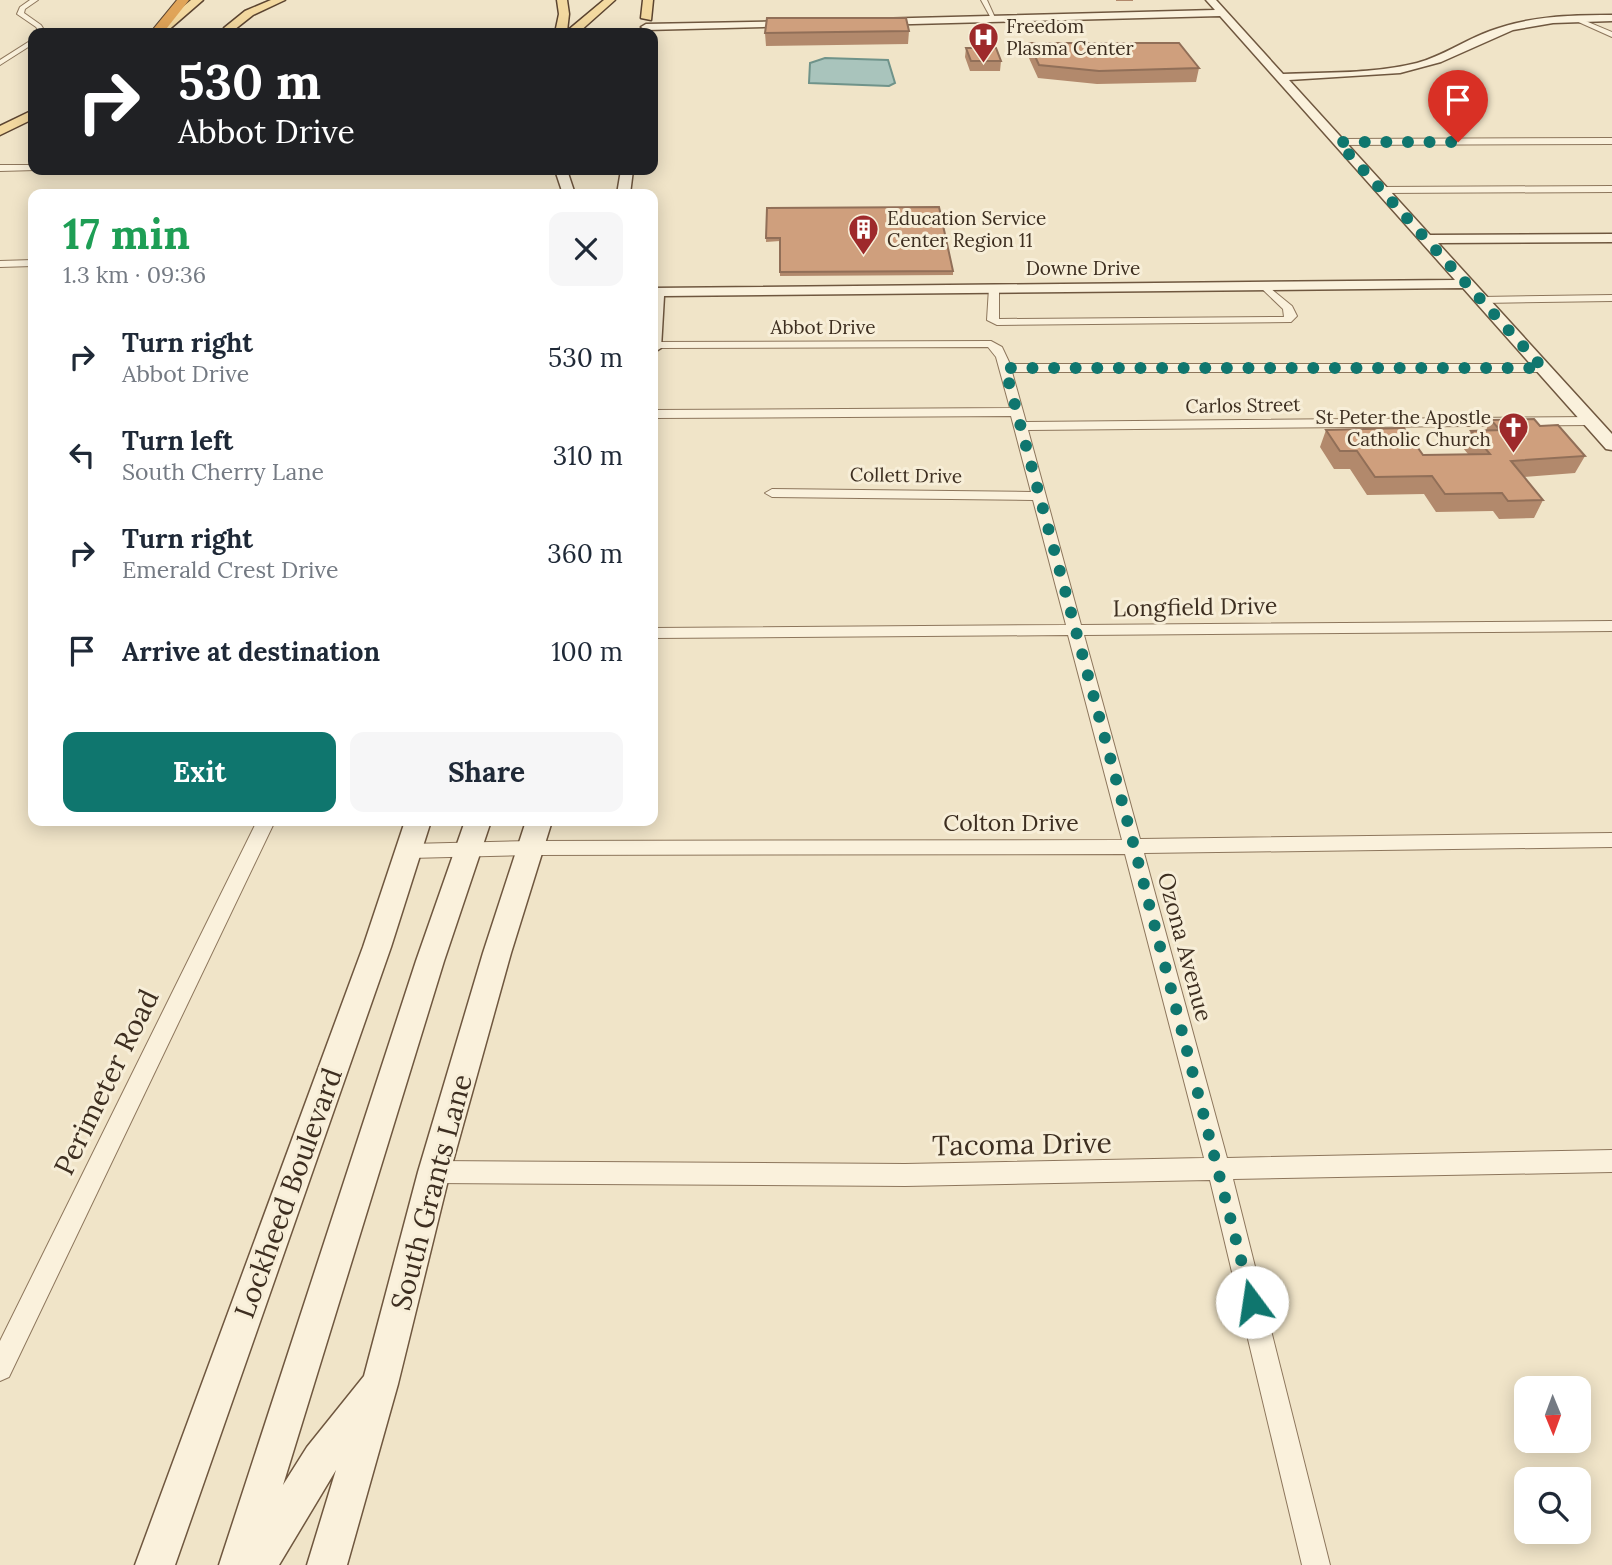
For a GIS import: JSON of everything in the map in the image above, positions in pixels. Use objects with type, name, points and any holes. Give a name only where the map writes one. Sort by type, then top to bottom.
[{"type":"highway","points":[[161,28],[183,0]]},
{"type":"main road","points":[[163,28],[198,0]]},
{"type":"main road","points":[[230,28],[248,13],[280,0]]},
{"type":"main road","points":[[562,0],[564,14],[562,28]]},
{"type":"main road","points":[[577,28],[610,0]]},
{"type":"main road","points":[[646,26],[648,0]]},
{"type":"main road","points":[[229,28],[237,6]]},
{"type":"main road","points":[[0,131],[28,117]]},
{"type":"street","points":[[35,0],[22,8],[20,14],[40,28]]},
{"type":"street","points":[[654,0],[646,26],[806,24]]},
{"type":"street","points":[[984,0],[994,19]]},
{"type":"street","points":[[1211,0],[1612,444]]},
{"type":"street","points":[[860,23],[1223,13]]},
{"type":"street","points":[[1281,80],[1348,76],[1420,66],[1504,29],[1576,19],[1612,18]]},
{"type":"street","points":[[1576,19],[1612,35]]},
{"type":"street","points":[[1281,80],[1366,82],[1427,73],[1513,37],[1587,24],[1612,23]]},
{"type":"street","points":[[0,63],[28,45]]},
{"type":"street","points":[[18,52],[28,52]]},
{"type":"street","points":[[1338,142],[1612,141]]},
{"type":"street","points":[[0,168],[28,168]]},
{"type":"street","points":[[1381,190],[1612,189]]},
{"type":"street","points":[[1426,239],[1612,238]]},
{"type":"street","points":[[0,264],[28,263]]},
{"type":"street","name":"Downe Drive","points":[[658,290],[1468,284]]},
{"type":"street","points":[[994,288],[993,320],[1018,323],[1287,320],[1291,316],[1288,308],[1264,286]]},
{"type":"street","points":[[1482,300],[1612,298]]},
{"type":"street","name":"Abbot Drive","points":[[658,347],[994,345]]},
{"type":"street","name":"Ozona Avenue","points":[[994,345],[1002,357],[1134,846],[1219,1170],[1316,1565]]},
{"type":"street","points":[[1005,368],[1543,368]]},
{"type":"street","name":"Carlos Street","points":[[658,414],[1019,419],[1591,421]]},
{"type":"street","name":"Collett Drive","points":[[772,493],[1040,496]]},
{"type":"street","name":"Longfield Drive","points":[[658,634],[1612,626]]},
{"type":"street","name":"Perimeter Road","points":[[0,1368],[264,826]]},
{"type":"street","points":[[239,1565],[426,974],[476,826]]},
{"type":"street","name":"Colton Drive","points":[[414,836],[468,852],[535,834],[1134,846],[1612,840]]},
{"type":"street","name":"South Grants Lane","points":[[327,1565],[380,1384],[434,1172],[497,953],[535,834]]},
{"type":"street","name":"Lockheed Boulevard","points":[[155,1565],[414,836]]},
{"type":"street","name":"Tacoma Drive","points":[[434,1172],[905,1175],[1612,1161]]},
{"type":"street","points":[[257,1565],[320,1460],[351,1417],[380,1384]]},
{"type":"water","points":[[825,58],[888,60],[895,83],[889,86],[809,83],[810,63]]},
{"type":"building","points":[[767,18],[906,18],[909,31],[765,33]]},
{"type":"building","points":[[1029,43],[1179,43],[1199,68],[1099,71],[1039,65]]},
{"type":"building","points":[[966,48],[996,48],[1001,61],[971,61]]},
{"type":"building","name":"Education Service Center Region 11","points":[[939,207],[953,271],[780,272],[780,238],[766,238],[767,208]]},
{"type":"building","points":[[1534,419],[1540,426],[1558,425],[1585,456],[1511,461],[1543,500],[1508,501],[1502,493],[1445,494],[1432,476],[1375,477],[1357,451],[1340,451],[1326,430],[1404,428],[1423,455],[1490,454],[1471,431],[1500,430],[1491,420]]},
{"type":"place","name":"Freedom Plasma Center","points":[[983,64]]},
{"type":"place","name":"Education Service Center Region 11","points":[[864,256]]},
{"type":"place","name":"St Peter the Apostle Catholic Church","points":[[1514,455]]},
{"type":"route","points":[[1252,1302],[1134,846],[1005,368],[1543,368],[1338,142],[1458,142]]}]
